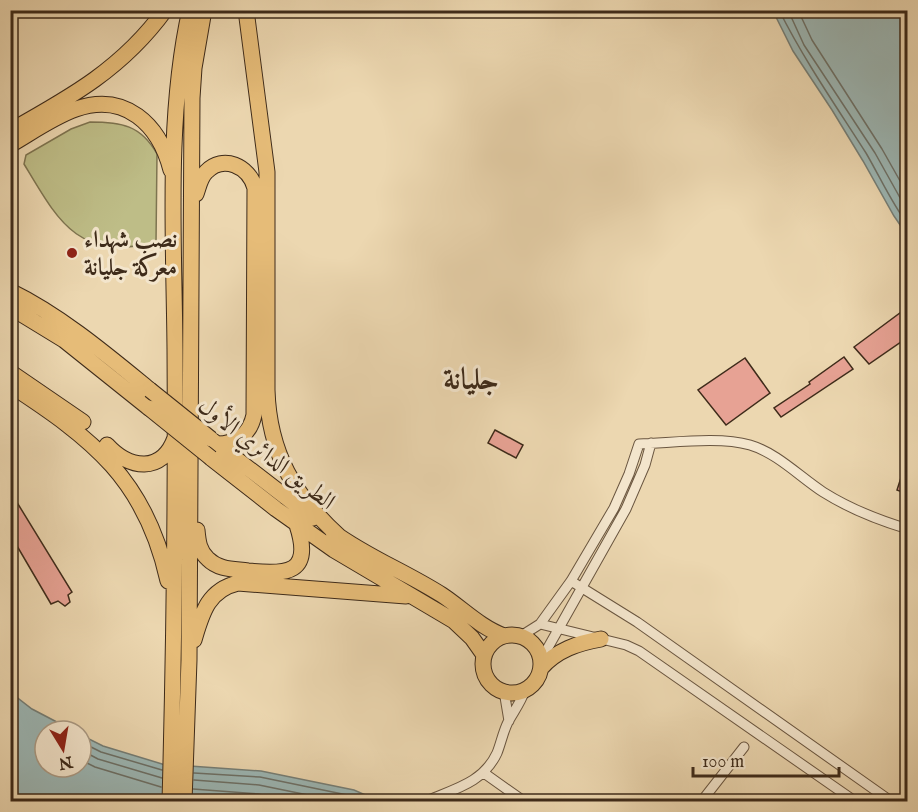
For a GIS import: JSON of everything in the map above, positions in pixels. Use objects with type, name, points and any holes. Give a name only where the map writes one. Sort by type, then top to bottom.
[{"type":"main road","points":[[10,131],[71,97],[104,75],[134,49],[165,10]]},
{"type":"main road","points":[[184,801],[174,609],[176,435],[174,182],[178,92],[190,10]]},
{"type":"main road","points":[[189,660],[192,98],[194,68],[204,10]]},
{"type":"main road","points":[[246,10],[267,172],[269,418],[276,448],[291,480],[314,512],[340,538]]},
{"type":"main road","points":[[10,145],[74,110],[92,106],[120,108],[136,115],[156,133],[167,156],[174,182]]},
{"type":"main road","points":[[192,202],[204,174],[219,164],[237,165],[247,171],[253,182],[254,415],[245,435],[232,443],[213,447]]},
{"type":"main road","name":"الطريق الدائري الأول","points":[[10,291],[71,329],[150,390],[213,447],[340,538],[440,594],[484,627],[504,636]]},
{"type":"main road","points":[[10,307],[64,340],[149,408],[213,447],[297,525],[454,621],[472,638],[484,656]]},
{"type":"main road","points":[[10,372],[66,409],[91,430],[115,455],[125,461],[146,464],[157,460],[167,452],[176,435]]},
{"type":"main road","points":[[10,384],[69,424],[108,461],[126,483],[143,509],[157,540],[174,609]]},
{"type":"main road","points":[[190,502],[202,552],[210,561],[225,568],[276,573],[292,568],[300,558],[303,547],[297,525]]},
{"type":"main road","points":[[170,801],[189,660],[201,616],[206,604],[215,594],[232,585],[251,583],[413,596]]},
{"type":"main road","points":[[542,664],[535,645],[521,636],[504,636],[490,645],[484,656],[483,667],[486,677],[494,686],[504,692],[515,693],[525,690],[536,681],[542,664],[553,656],[570,647],[601,639]]},
{"type":"street","points":[[521,636],[540,624],[571,581],[614,508],[639,444],[721,441],[751,446],[772,456],[841,502],[877,519],[908,529]]},
{"type":"street","points":[[542,664],[557,629],[626,508],[645,465],[651,443]]},
{"type":"street","points":[[571,581],[637,622],[892,801]]},
{"type":"street","points":[[540,624],[626,645],[650,658],[856,801]]},
{"type":"street","points":[[431,799],[462,787],[484,772],[498,751],[509,721],[519,707],[525,690]]},
{"type":"street","points":[[504,692],[509,721]]},
{"type":"street","points":[[701,801],[744,747]]},
{"type":"street","points":[[484,772],[525,801]]},
{"type":"shaded area","points":[[90,122],[121,124],[129,127],[144,137],[157,154],[156,243],[129,247],[107,246],[89,241],[74,232],[61,220],[24,164],[26,155],[71,129]]},
{"type":"water","points":[[773,11],[907,11],[907,235],[832,110],[793,51]]},
{"type":"water","points":[[10,692],[32,709],[51,719],[33,719],[33,779],[93,779],[93,741],[162,764],[261,771],[354,790],[379,801],[11,801]]},
{"type":"building","points":[[908,307],[908,337],[869,364],[854,347]]},
{"type":"building","points":[[844,357],[853,369],[781,417],[774,408],[810,384],[809,382]]},
{"type":"building","points":[[745,358],[770,393],[726,425],[698,390]]},
{"type":"building","points":[[495,430],[523,445],[516,458],[488,443]]},
{"type":"building","points":[[906,462],[908,462],[908,494],[897,490]]},
{"type":"building","points":[[10,491],[72,592],[68,595],[70,602],[65,606],[58,601],[51,604],[10,534]]},
{"type":"place","name":"نصب شهداء معركة جليانة","points":[[72,253]]},
{"type":"district","name":"جليانة","points":[[471,379]]}]
